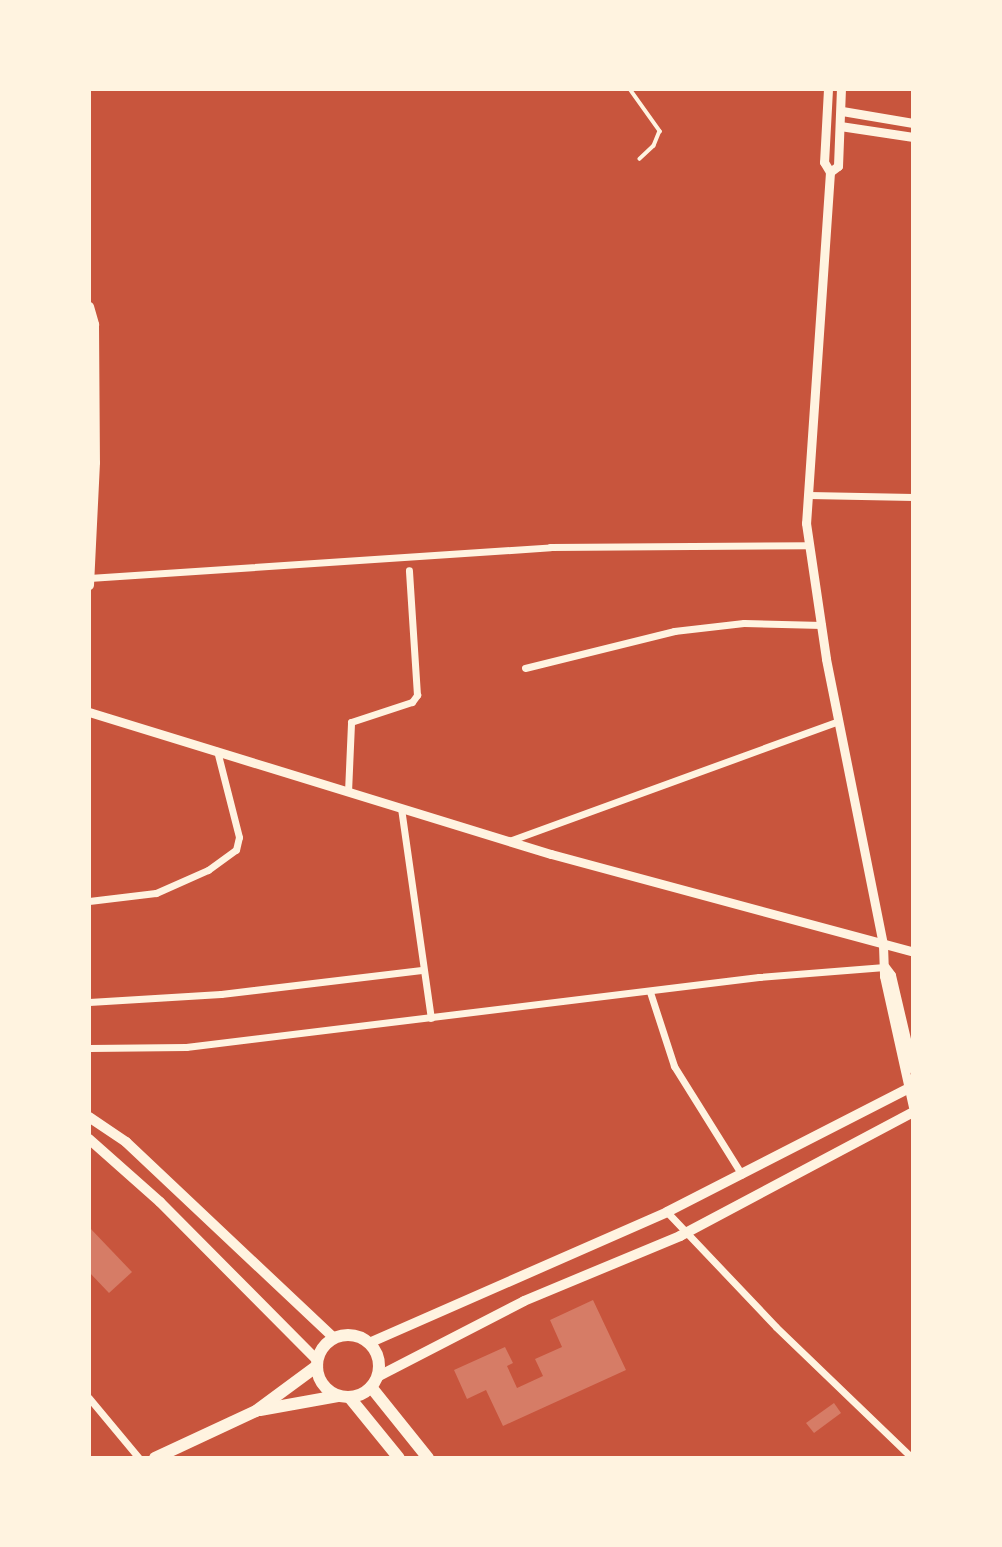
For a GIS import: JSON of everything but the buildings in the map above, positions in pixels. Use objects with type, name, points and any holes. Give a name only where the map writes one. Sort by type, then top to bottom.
[{"type":"highway","points":[[155,1458],[256,1411],[317,1363],[334,1338],[358,1337],[369,1343],[376,1353],[374,1382],[428,1458]]},
{"type":"highway","points":[[317,1363],[320,1380],[344,1397],[399,1458]]},
{"type":"highway","points":[[256,1411],[344,1397],[374,1382]]},
{"type":"main road","points":[[369,1343],[667,1212],[909,1088]]},
{"type":"main road","points":[[374,1382],[524,1301],[686,1234],[913,1112]]},
{"type":"main road","points":[[89,1117],[126,1142],[334,1338]]},
{"type":"main road","points":[[89,1139],[160,1202],[317,1363]]},
{"type":"street","points":[[828,89],[824,162],[830,172],[809,495],[810,545],[839,721],[913,1107]]},
{"type":"street","points":[[830,172],[838,166],[841,89]]},
{"type":"street","points":[[842,111],[913,123]]},
{"type":"street","points":[[841,126],[913,137]]},
{"type":"street","points":[[89,306],[94,324],[95,462],[89,585]]},
{"type":"street","points":[[809,495],[913,497]]},
{"type":"street","points":[[90,578],[550,547],[810,545]]},
{"type":"street","points":[[348,792],[351,722],[412,702],[417,695],[409,570]]},
{"type":"street","points":[[525,668],[685,629],[744,623],[822,625]]},
{"type":"street","points":[[89,712],[509,841],[913,952]]},
{"type":"street","points":[[509,841],[839,721]]},
{"type":"street","points":[[89,901],[156,893],[208,870],[236,850],[239,837],[217,751]]},
{"type":"street","points":[[401,808],[422,970],[431,1018]]},
{"type":"street","points":[[89,1048],[186,1047],[885,967]]},
{"type":"street","points":[[885,967],[891,975],[913,1069]]},
{"type":"street","points":[[89,1002],[221,993],[422,970]]},
{"type":"street","points":[[650,992],[674,1066],[742,1175]]},
{"type":"street","points":[[667,1212],[912,1458]]},
{"type":"street","points":[[89,1398],[139,1458]]},
{"type":"lane","points":[[631,89],[660,131],[654,146],[640,159]]}]
